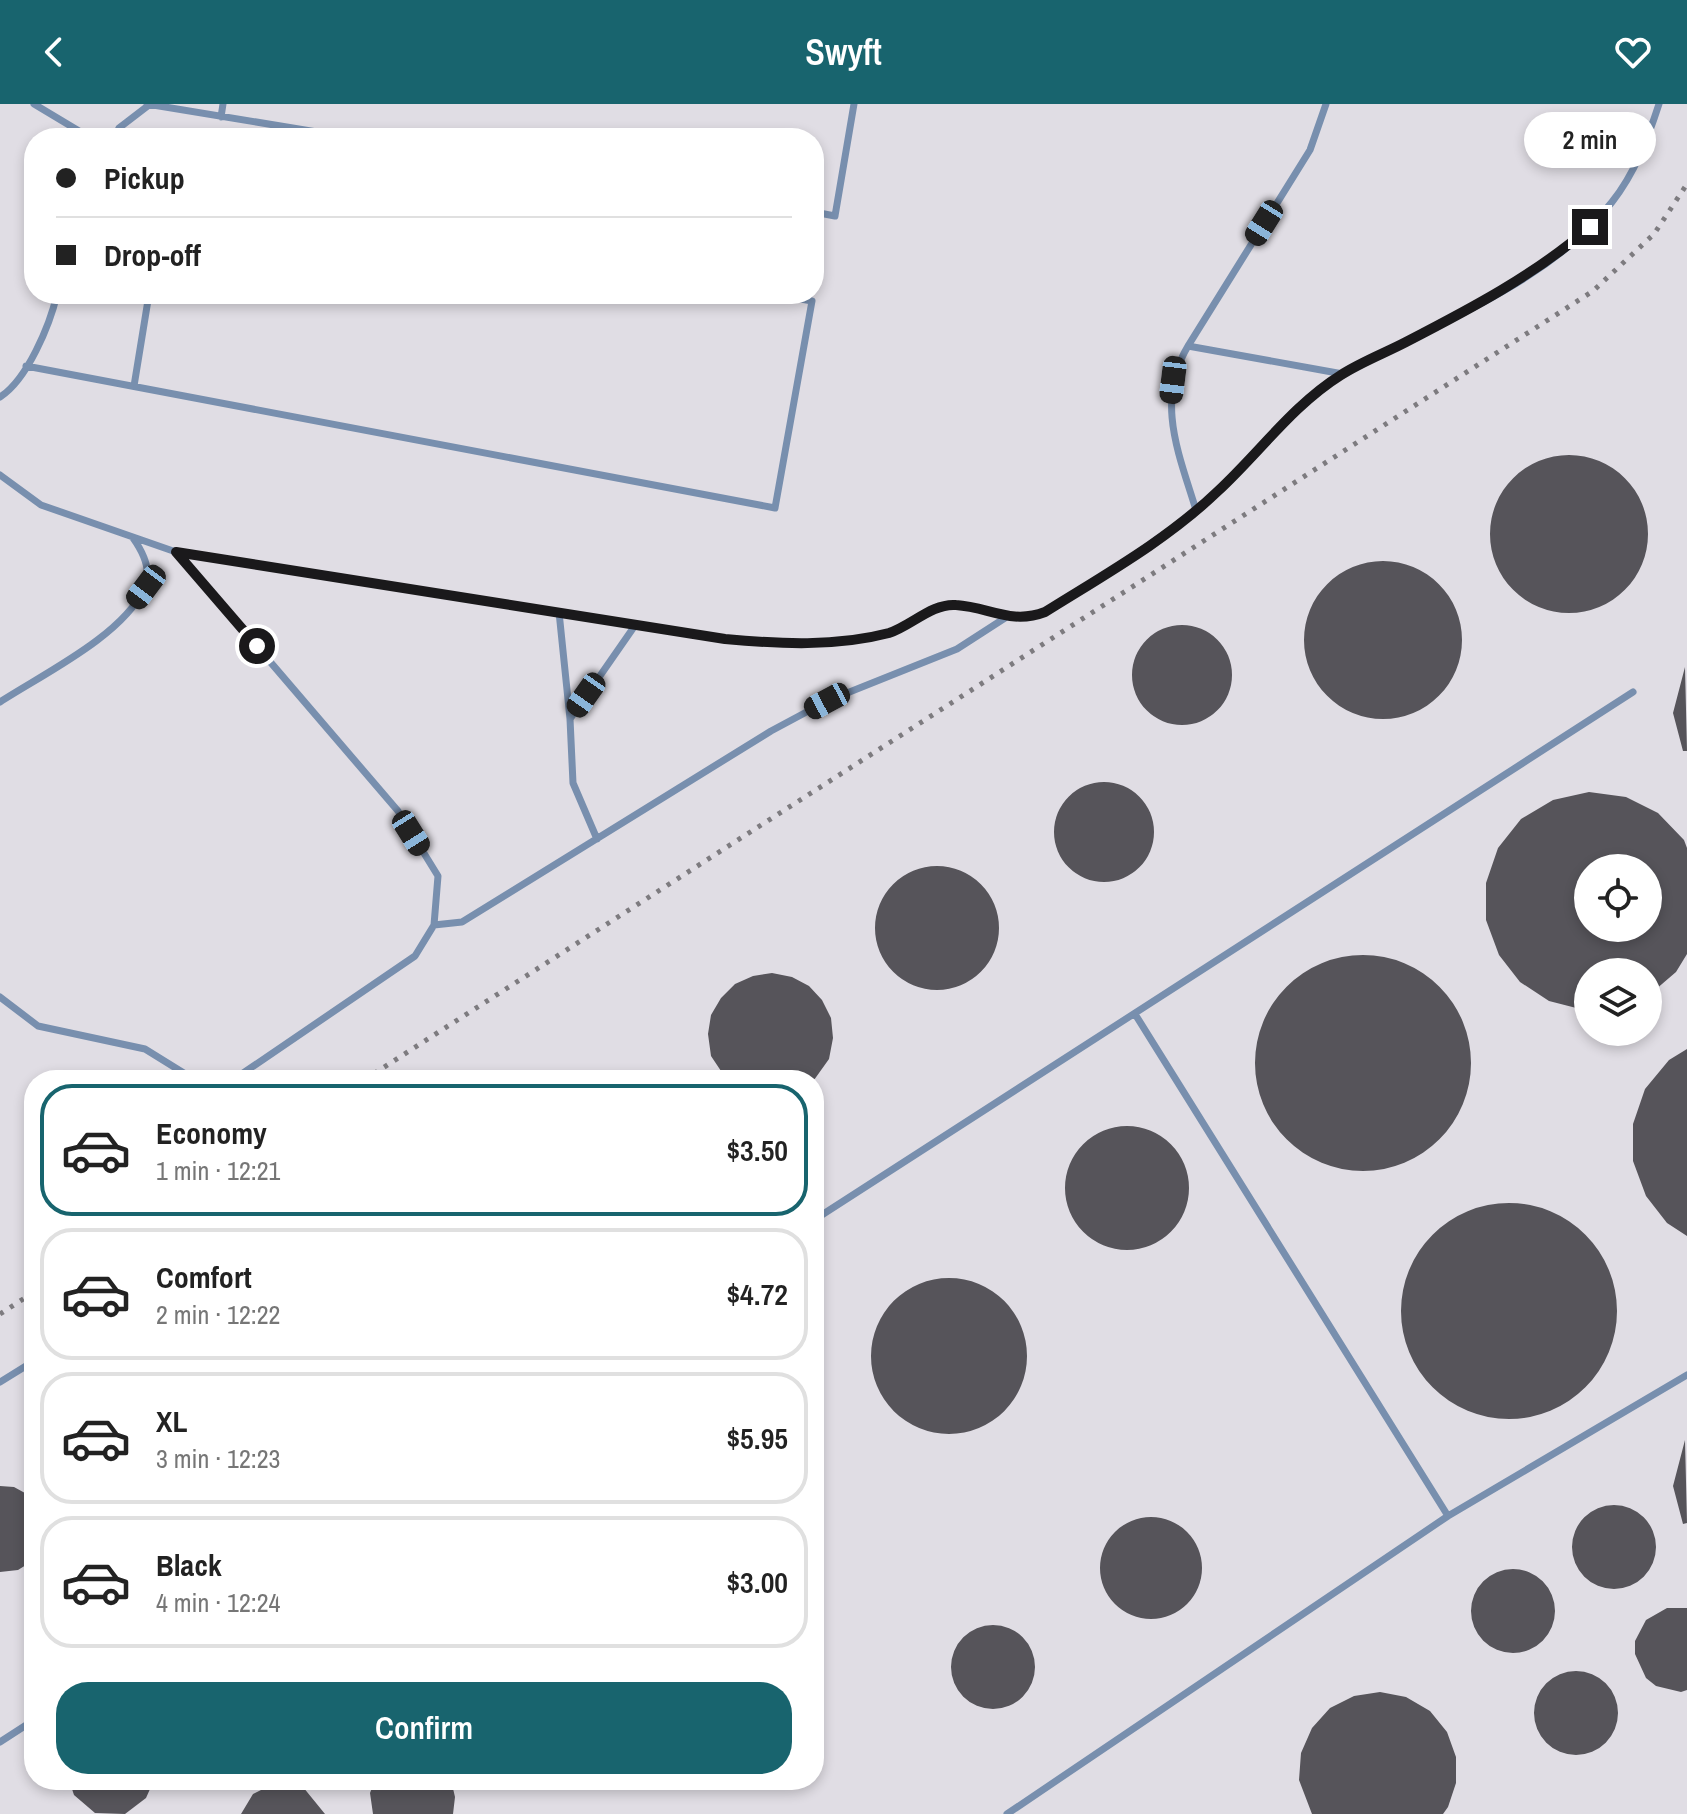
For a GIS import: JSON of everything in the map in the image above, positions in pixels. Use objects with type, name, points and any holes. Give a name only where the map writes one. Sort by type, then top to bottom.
[{"type":"lane","points":[[34,104],[74,128]]},
{"type":"lane","points":[[221,117],[223,104]]},
{"type":"lane","points":[[824,214],[835,216],[854,104]]},
{"type":"lane","points":[[1196,510],[1171,430],[1173,380],[1188,346],[1310,150],[1326,104]]},
{"type":"lane","points":[[0,475],[41,505],[176,552],[725,639],[806,643],[889,633],[941,606],[957,604],[1005,618],[1029,618],[1045,612],[1143,551],[1196,510],[1306,401],[1343,374],[1484,302],[1563,251],[1613,202],[1632,172],[1659,104]]},
{"type":"lane","points":[[119,128],[148,105],[290,128]]},
{"type":"lane","points":[[0,397],[11,390],[26,366],[51,321],[55,304]]},
{"type":"lane","points":[[134,386],[147,304]]},
{"type":"lane","points":[[26,366],[775,508],[811,304]]},
{"type":"lane","points":[[1188,346],[1343,374]]},
{"type":"lane","points":[[0,702],[116,626],[146,587],[146,557],[132,536]]},
{"type":"lane","points":[[176,552],[398,811],[438,876],[434,925],[415,956],[248,1070]]},
{"type":"lane","points":[[559,612],[573,783],[597,839]]},
{"type":"lane","points":[[434,925],[462,922],[785,723],[827,701],[957,649],[1005,618]]},
{"type":"lane","points":[[570,719],[636,624]]},
{"type":"lane","points":[[824,1214],[1633,692]]},
{"type":"lane","points":[[0,997],[38,1026],[145,1049],[179,1070]]},
{"type":"lane","points":[[1135,1014],[1448,1516]]},
{"type":"lane","points":[[0,1382],[24,1367]]},
{"type":"lane","points":[[1007,1814],[1448,1516],[1687,1375]]},
{"type":"lane","points":[[0,1742],[24,1726]]},
{"type":"building","points":[[1569,455],[1599,461],[1625,478],[1642,504],[1648,534],[1642,564],[1625,590],[1599,607],[1569,613],[1539,607],[1513,590],[1496,564],[1490,534],[1496,504],[1513,478],[1539,461]]},
{"type":"building","points":[[1383,561],[1413,567],[1439,584],[1456,610],[1462,640],[1456,670],[1439,696],[1413,713],[1383,719],[1353,713],[1327,696],[1310,670],[1304,640],[1310,610],[1327,584],[1353,567]]},
{"type":"building","points":[[1182,625],[1201,629],[1217,640],[1228,656],[1232,675],[1228,694],[1217,710],[1201,721],[1182,725],[1163,721],[1147,710],[1136,694],[1132,675],[1136,656],[1147,640],[1163,629]]},
{"type":"building","points":[[1685,667],[1687,751],[1683,751],[1673,713]]},
{"type":"building","points":[[1104,782],[1123,786],[1139,797],[1150,813],[1154,832],[1150,851],[1139,867],[1123,878],[1104,882],[1085,878],[1069,867],[1058,851],[1054,832],[1058,813],[1069,797],[1085,786]]},
{"type":"building","points":[[1589,792],[1626,797],[1658,813],[1684,840],[1687,848],[1687,954],[1676,972],[1662,984],[1662,958],[1574,958],[1574,1007],[1549,1001],[1520,982],[1499,955],[1486,920],[1486,883],[1498,848],[1521,819],[1553,800]]},
{"type":"building","points":[[937,866],[961,871],[981,884],[994,904],[999,928],[994,952],[981,972],[961,985],[937,990],[913,985],[893,972],[880,952],[875,928],[880,904],[893,884],[913,871]]},
{"type":"building","points":[[1363,955],[1404,963],[1423,973],[1439,987],[1453,1003],[1463,1022],[1471,1063],[1463,1104],[1453,1123],[1439,1139],[1423,1153],[1404,1163],[1363,1171],[1322,1163],[1303,1153],[1287,1139],[1273,1123],[1263,1104],[1255,1063],[1263,1022],[1273,1003],[1287,987],[1303,973],[1322,963]]},
{"type":"building","points":[[772,973],[792,977],[809,986],[822,1000],[831,1018],[833,1038],[829,1059],[821,1070],[720,1070],[711,1056],[708,1034],[711,1015],[721,998],[735,984],[753,976]]},
{"type":"building","points":[[1687,1049],[1687,1236],[1667,1223],[1646,1196],[1633,1161],[1633,1124],[1645,1089],[1669,1060]]},
{"type":"building","points":[[1127,1126],[1151,1131],[1171,1144],[1184,1164],[1189,1188],[1184,1212],[1171,1232],[1151,1245],[1127,1250],[1103,1245],[1083,1232],[1070,1212],[1065,1188],[1070,1164],[1083,1144],[1103,1131]]},
{"type":"building","points":[[1509,1203],[1550,1211],[1569,1221],[1585,1235],[1599,1251],[1609,1270],[1617,1311],[1609,1352],[1599,1371],[1585,1387],[1569,1401],[1550,1411],[1509,1419],[1468,1411],[1449,1401],[1433,1387],[1419,1371],[1409,1352],[1401,1311],[1409,1270],[1419,1251],[1433,1235],[1449,1221],[1468,1211]]},
{"type":"building","points":[[949,1278],[979,1283],[1004,1301],[1022,1326],[1027,1356],[1022,1386],[1004,1411],[979,1429],[949,1434],[919,1429],[894,1411],[876,1386],[871,1356],[876,1326],[894,1301],[919,1283]]},
{"type":"building","points":[[1685,1440],[1687,1523],[1683,1524],[1673,1486]]},
{"type":"building","points":[[0,1486],[14,1487],[24,1492],[24,1566],[0,1572]]},
{"type":"building","points":[[1614,1505],[1630,1508],[1644,1517],[1653,1531],[1656,1547],[1653,1563],[1644,1577],[1630,1586],[1614,1589],[1598,1586],[1584,1577],[1575,1563],[1572,1547],[1575,1531],[1584,1517],[1598,1508]]},
{"type":"building","points":[[1151,1517],[1171,1521],[1187,1532],[1198,1548],[1202,1568],[1198,1588],[1187,1604],[1171,1615],[1151,1619],[1131,1615],[1115,1604],[1104,1588],[1100,1568],[1104,1548],[1115,1532],[1131,1521]]},
{"type":"building","points":[[1513,1569],[1529,1572],[1543,1581],[1552,1595],[1555,1611],[1552,1627],[1543,1641],[1529,1650],[1513,1653],[1497,1650],[1483,1641],[1474,1627],[1471,1611],[1474,1595],[1483,1581],[1497,1572]]},
{"type":"building","points":[[1667,1608],[1687,1608],[1687,1690],[1681,1692],[1656,1686],[1646,1678],[1635,1654],[1635,1641],[1646,1620]]},
{"type":"building","points":[[993,1625],[1009,1628],[1023,1637],[1032,1651],[1035,1667],[1032,1683],[1023,1697],[1009,1706],[993,1709],[977,1706],[963,1697],[954,1683],[951,1667],[954,1651],[963,1637],[977,1628]]},
{"type":"building","points":[[1576,1671],[1592,1674],[1606,1683],[1615,1697],[1618,1713],[1615,1729],[1606,1743],[1592,1752],[1576,1755],[1560,1752],[1546,1743],[1537,1729],[1534,1713],[1537,1697],[1546,1683],[1560,1674]]},
{"type":"building","points":[[1380,1692],[1406,1697],[1430,1711],[1447,1732],[1456,1757],[1456,1783],[1448,1807],[1443,1814],[1312,1814],[1299,1780],[1301,1753],[1312,1728],[1330,1708],[1354,1696]]},
{"type":"building","points":[[72,1790],[150,1790],[146,1798],[125,1814],[95,1813]]},
{"type":"building","points":[[261,1790],[305,1790],[325,1814],[241,1814],[253,1794]]},
{"type":"building","points":[[371,1790],[453,1790],[453,1814],[373,1814]]},
{"type":"railway","points":[[380,1070],[1593,291],[1654,234],[1687,184]]},
{"type":"railway","points":[[0,1314],[24,1298]]},
{"type":"route","points":[[257,646],[176,552],[725,639],[775,643],[861,639],[889,633],[941,606],[957,604],[1005,618],[1029,618],[1045,612],[1143,551],[1180,523],[1217,493],[1306,401],[1343,374],[1484,302],[1563,251],[1590,227]]}]
